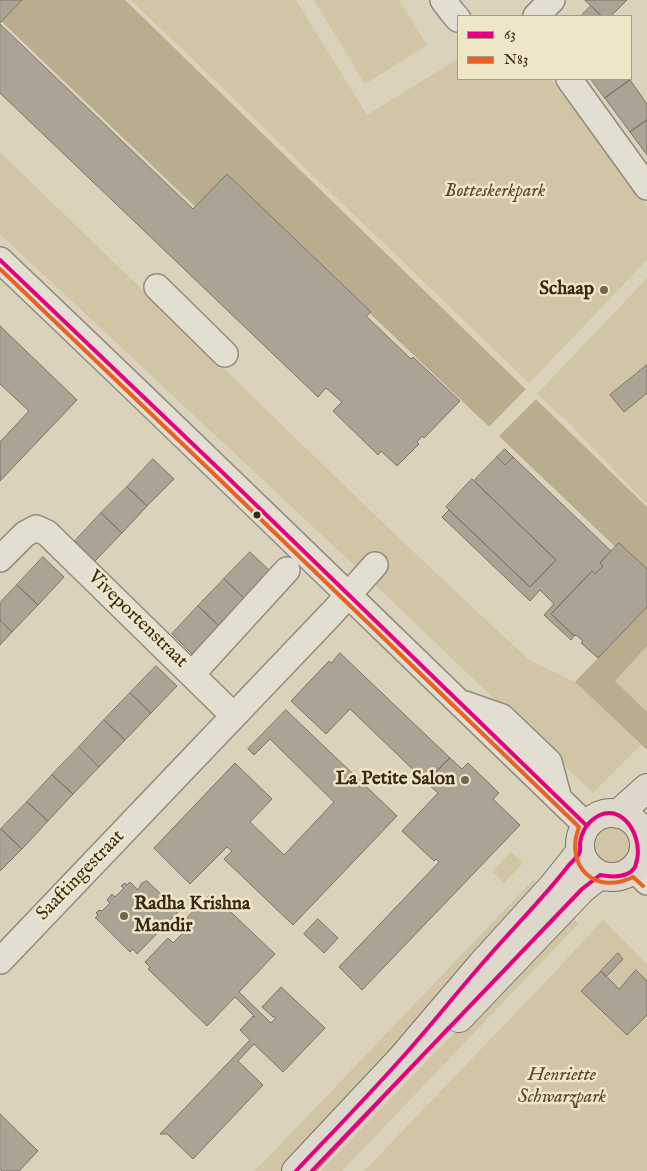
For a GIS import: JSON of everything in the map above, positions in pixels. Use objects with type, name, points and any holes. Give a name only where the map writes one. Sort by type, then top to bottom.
[{"type":"main road","points":[[618,814],[647,788]]},
{"type":"main road","points":[[606,813],[618,814],[627,817],[635,823],[645,837],[644,851],[640,861],[640,875],[626,874],[618,877],[609,877],[600,875],[593,872],[587,866],[580,852],[582,834],[586,825],[606,813]]},
{"type":"main road","points":[[296,1171],[402,1059],[482,964],[566,871],[580,852]]},
{"type":"main road","points":[[312,1171],[582,889],[600,875]]},
{"type":"street","points":[[443,0],[457,18]]},
{"type":"street","points":[[537,15],[552,0]]},
{"type":"street","points":[[570,80],[647,187]]},
{"type":"street","points":[[0,260],[199,449],[348,596],[586,825]]},
{"type":"street","points":[[157,286],[225,354]]},
{"type":"street","name":"Viveportenstraat","points":[[0,559],[25,534],[36,528],[47,533],[234,716]]},
{"type":"street","name":"Saaftingestraat","points":[[0,962],[348,596],[375,565]]},
{"type":"street","points":[[192,674],[287,570]]},
{"type":"green space","name":"Botteskerkpark","points":[[131,0],[296,0],[367,115],[457,60],[457,80],[552,80],[647,206],[647,260],[529,383]]},
{"type":"green space","points":[[314,0],[399,0],[427,45],[365,84]]},
{"type":"green space","points":[[0,152],[406,545],[529,660],[575,682],[641,745],[593,793],[370,580],[0,234]]},
{"type":"green space","points":[[647,278],[647,504],[568,422],[537,394]]},
{"type":"green space","points":[[647,646],[647,712],[615,681]]},
{"type":"green space","points":[[613,824],[621,827],[627,833],[630,845],[627,857],[621,863],[605,866],[597,863],[591,857],[588,841],[591,833],[597,827]]},
{"type":"green space","points":[[511,852],[523,863],[504,883],[492,872]]},
{"type":"green space","points":[[533,880],[541,885],[291,1171],[255,1171]]},
{"type":"green space","points":[[570,913],[578,924],[342,1171],[321,1171]]},
{"type":"green space","name":"Henriette Schwarzpark","points":[[603,920],[647,964],[647,1171],[364,1171],[533,995]]},
{"type":"shaded area","points":[[21,0],[125,0],[647,507],[647,577],[236,186],[206,217],[1,21]]},
{"type":"shaded area","points":[[647,607],[647,646],[615,681],[647,712],[647,750],[575,682]]},
{"type":"pier","points":[[527,388],[537,398],[497,438],[487,429]]},
{"type":"building","points":[[0,0],[22,0],[0,23]]},
{"type":"building","points":[[585,0],[627,0],[612,15],[601,15]]},
{"type":"building","points":[[591,6],[601,15],[582,15]]},
{"type":"building","points":[[0,24],[193,209],[227,174],[371,312],[366,316],[411,359],[413,357],[460,401],[424,438],[422,436],[417,442],[419,444],[397,466],[381,451],[378,455],[333,411],[342,402],[326,388],[318,397],[0,93]]},
{"type":"building","points":[[592,80],[630,80],[605,98]]},
{"type":"building","points":[[630,80],[647,104],[647,120],[630,132],[605,98]]},
{"type":"building","points":[[647,120],[647,155],[630,132]]},
{"type":"building","points":[[0,326],[77,400],[0,481],[0,442],[29,411],[0,384]]},
{"type":"building","points":[[647,365],[647,393],[624,412],[610,395]]},
{"type":"building","points":[[505,449],[513,457],[505,465],[497,457]]},
{"type":"building","points":[[497,457],[505,465],[513,457],[611,551],[600,563],[603,566],[595,574],[592,571],[551,614],[574,636],[571,640],[544,615],[554,604],[540,590],[530,601],[442,517],[449,510],[530,587],[556,560],[474,481]]},
{"type":"building","points":[[153,459],[174,479],[147,506],[127,487]]},
{"type":"building","points":[[472,479],[556,560],[530,587],[446,507]]},
{"type":"building","points":[[127,487],[147,506],[122,533],[101,513]]},
{"type":"building","points":[[101,513],[122,533],[95,561],[75,541]]},
{"type":"building","points":[[619,543],[647,569],[647,607],[598,658],[581,643],[583,641],[551,614],[592,571],[595,574],[603,566],[600,563]]},
{"type":"building","points":[[250,552],[271,572],[245,599],[224,579]]},
{"type":"building","points":[[43,557],[64,577],[38,605],[17,585]]},
{"type":"building","points":[[224,579],[245,599],[219,626],[198,606]]},
{"type":"building","points":[[17,585],[38,605],[12,632],[0,620],[0,603]]},
{"type":"building","points":[[198,606],[219,626],[192,654],[172,634]]},
{"type":"building","points":[[0,620],[12,632],[0,645]]},
{"type":"building","points":[[340,653],[450,758],[426,782],[350,709],[326,734],[291,701],[329,661],[331,663]]},
{"type":"building","points":[[156,666],[177,686],[151,713],[130,693]]},
{"type":"building","points":[[130,693],[151,713],[125,740],[104,720]]},
{"type":"building","points":[[286,710],[397,816],[293,925],[224,859],[232,851],[227,847],[190,884],[154,848],[235,763],[272,799],[250,822],[284,855],[334,802],[270,739],[254,755],[248,749]]},
{"type":"building","points":[[104,720],[125,740],[99,767],[79,747]]},
{"type":"building","points":[[79,747],[99,767],[73,794],[52,775]]},
{"type":"building","points":[[450,758],[462,769],[468,763],[499,793],[493,799],[520,825],[362,990],[339,967],[439,862],[436,859],[434,861],[402,831],[438,793],[426,782]]},
{"type":"building","points":[[52,775],[73,794],[48,821],[27,802]]},
{"type":"building","points":[[27,802],[48,821],[22,849],[1,829]]},
{"type":"building","points":[[0,829],[22,849],[0,871]]},
{"type":"building","points":[[147,881],[179,911],[137,954],[133,949],[130,952],[95,918],[99,910],[102,911],[110,903],[107,900],[112,894],[115,897],[124,888],[121,886],[125,883],[127,885],[130,882],[138,890],[141,884]]},
{"type":"building","points":[[210,895],[216,898],[275,954],[239,992],[271,1023],[276,1018],[262,1007],[281,987],[325,1028],[283,1072],[254,1044],[238,1061],[263,1085],[193,1159],[167,1134],[160,1134],[250,1040],[240,1030],[253,1016],[255,1017],[235,997],[207,1026],[148,969],[150,967],[145,962],[168,938],[173,943],[192,924],[186,919]]},
{"type":"building","points":[[318,919],[338,938],[324,953],[304,934]]},
{"type":"building","points":[[618,953],[623,959],[606,977],[601,971]]},
{"type":"building","points":[[636,970],[647,981],[647,1015],[627,1035],[581,991],[601,971],[619,989]]},
{"type":"building","points":[[0,1114],[38,1151],[19,1171],[2,1171],[0,1169]]},
{"type":"transit line","name":"63","points":[[0,260],[586,825]]},
{"type":"transit line","name":"N83","points":[[0,269],[579,827],[575,841],[576,854],[579,865],[586,874],[595,880],[606,883],[619,882],[633,877],[643,886]]},
{"type":"transit line","name":"63","points":[[296,1171],[400,1060],[577,857],[580,851],[582,834],[590,822],[600,815],[610,813],[618,815],[626,821],[632,829],[638,849],[636,865],[632,871],[619,876],[600,875],[582,889],[312,1171]]},
{"type":"place","name":"Schaap","points":[[604,290]]},
{"type":"place","name":"La Petite Salon","points":[[465,780]]},
{"type":"place","name":"Radha Krishna Mandir","points":[[124,916]]}]
